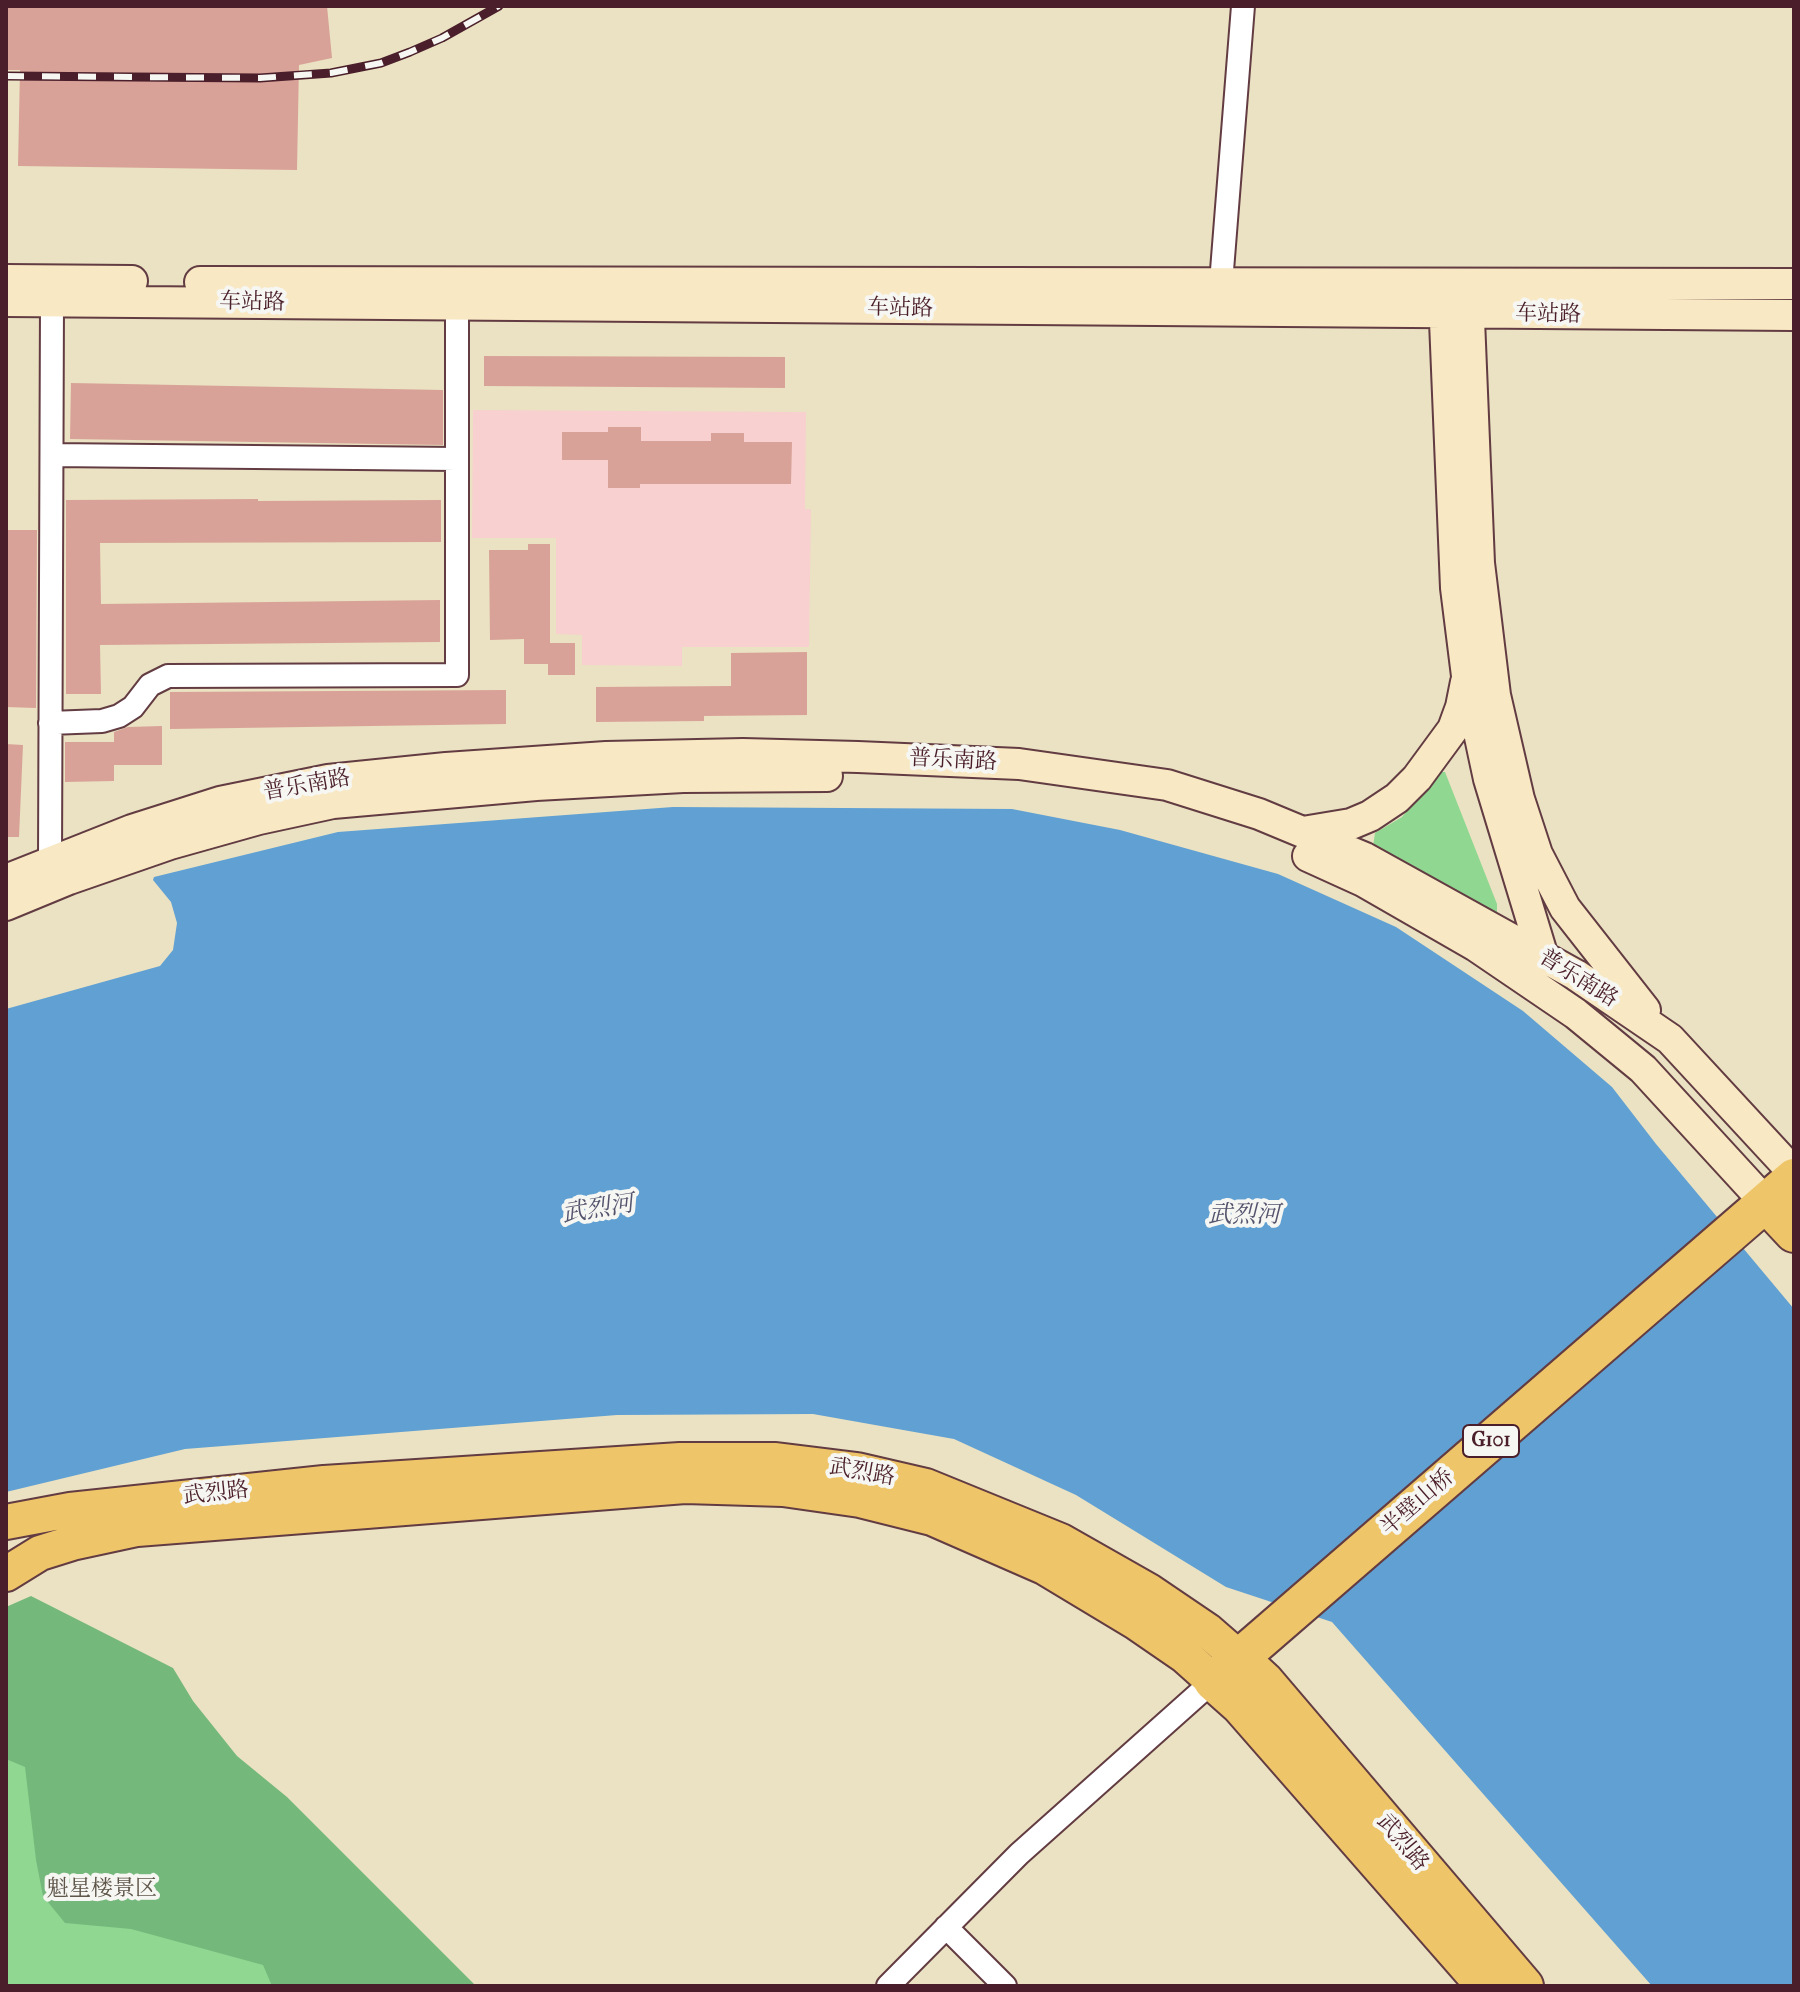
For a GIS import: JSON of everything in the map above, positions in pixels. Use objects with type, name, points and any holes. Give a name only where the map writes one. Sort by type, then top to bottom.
[{"type":"highway","name":"G101","points":[[1766,1203],[1794,1176]]},
{"type":"highway","points":[[1766,1203],[1794,1233]]},
{"type":"highway","name":"半壁山桥","points":[[1226,1670],[1766,1203]]},
{"type":"highway","name":"武烈路","points":[[1226,1670],[1240,1705],[1486,1986]]},
{"type":"highway","name":"武烈路","points":[[1226,1670],[1265,1682],[1524,1986]]},
{"type":"main road","name":"车站路","points":[[6,280],[1794,284]]},
{"type":"main road","points":[[1456,283],[1456,588],[1467,676],[1489,779],[1543,957]]},
{"type":"main road","name":"车站路","points":[[6,301],[1794,315]]},
{"type":"main road","points":[[1457,314],[1479,563],[1495,695],[1519,799],[1537,854],[1565,908],[1613,972],[1670,1039]]},
{"type":"main road","points":[[1303,832],[1351,824],[1397,798],[1417,778],[1453,729],[1467,676]]},
{"type":"main road","name":"普乐南路","points":[[6,880],[132,830],[220,802],[328,780],[446,768],[606,757],[758,755],[1019,764],[1167,785],[1259,814],[1365,858],[1576,975],[1670,1039],[1794,1176]]},
{"type":"main road","name":"普乐南路","points":[[6,905],[69,879],[170,844],[259,819],[333,803],[536,785],[683,777],[937,777],[1162,804],[1264,836],[1363,881],[1476,946],[1576,1014],[1643,1069],[1766,1203]]},
{"type":"main road","name":"武烈路","points":[[6,1522],[71,1526],[324,1483],[680,1460],[776,1460],[843,1468],[926,1486],[1061,1541],[1149,1591],[1208,1631],[1226,1670]]},
{"type":"main road","points":[[6,1530],[71,1526]]},
{"type":"main road","points":[[6,1554],[71,1526]]},
{"type":"main road","name":"武烈路","points":[[6,1574],[40,1553],[71,1526]]},
{"type":"street","points":[[1221,283],[1243,6]]},
{"type":"street","points":[[50,861],[52,302]]},
{"type":"street","points":[[50,723],[102,721],[119,716],[133,707],[150,685],[168,676],[457,675],[457,305]]},
{"type":"street","points":[[52,455],[457,459]]},
{"type":"street","points":[[888,1986],[1019,1854],[1226,1670]]},
{"type":"street","points":[[946,1927],[1005,1986]]},
{"type":"shaded area","points":[[473,410],[806,412],[805,509],[811,509],[809,647],[682,647],[682,666],[582,665],[582,635],[556,634],[556,538],[472,538]]},
{"type":"green space","points":[[1438,772],[1445,772],[1497,904],[1497,914],[1373,846],[1375,833],[1402,817]]},
{"type":"green space","points":[[31,1596],[173,1668],[193,1701],[237,1756],[287,1797],[476,1986],[272,1986],[263,1965],[131,1929],[65,1923],[43,1896],[25,1767],[6,1759],[6,1607]]},
{"type":"green space","name":"魁星楼景区","points":[[6,1706],[317,1986],[6,1986]]},
{"type":"water","name":"武烈河","points":[[673,807],[1012,809],[1120,830],[1278,874],[1396,927],[1523,1011],[1612,1087],[1794,1309],[1794,1986],[1652,1986],[1332,1622],[1226,1587],[1076,1495],[954,1439],[813,1414],[617,1415],[185,1449],[6,1492],[6,1009],[160,966],[173,950],[177,923],[171,902],[153,880],[154,877],[338,832]]},
{"type":"building","points":[[6,6],[327,6],[332,58],[299,65],[297,170],[18,166],[20,70],[6,70]]},
{"type":"building","points":[[484,356],[785,357],[785,388],[484,386]]},
{"type":"building","points":[[71,383],[443,390],[443,445],[70,439]]},
{"type":"building","points":[[608,427],[641,427],[641,441],[711,441],[711,433],[744,433],[744,442],[792,442],[791,484],[640,484],[640,488],[608,488],[608,460],[562,460],[562,432],[608,432]]},
{"type":"building","points":[[66,500],[441,500],[441,542],[100,543],[101,604],[440,600],[440,642],[100,645],[101,694],[66,694]]},
{"type":"building","points":[[6,530],[37,530],[36,708],[6,707]]},
{"type":"building","points":[[528,544],[550,544],[550,643],[575,643],[575,675],[548,675],[548,664],[524,664],[524,639],[490,640],[489,550],[528,550]]},
{"type":"building","points":[[807,652],[807,715],[704,716],[704,721],[596,722],[596,687],[731,686],[731,653]]},
{"type":"building","points":[[506,690],[506,724],[170,729],[170,692]]},
{"type":"building","points":[[162,726],[162,765],[114,765],[114,781],[65,782],[65,742],[114,742],[114,732],[128,727]]},
{"type":"building","points":[[6,744],[23,745],[19,837],[6,837]]},
{"type":"railway","points":[[6,76],[260,78],[331,73],[381,63],[410,52],[499,6]]}]
